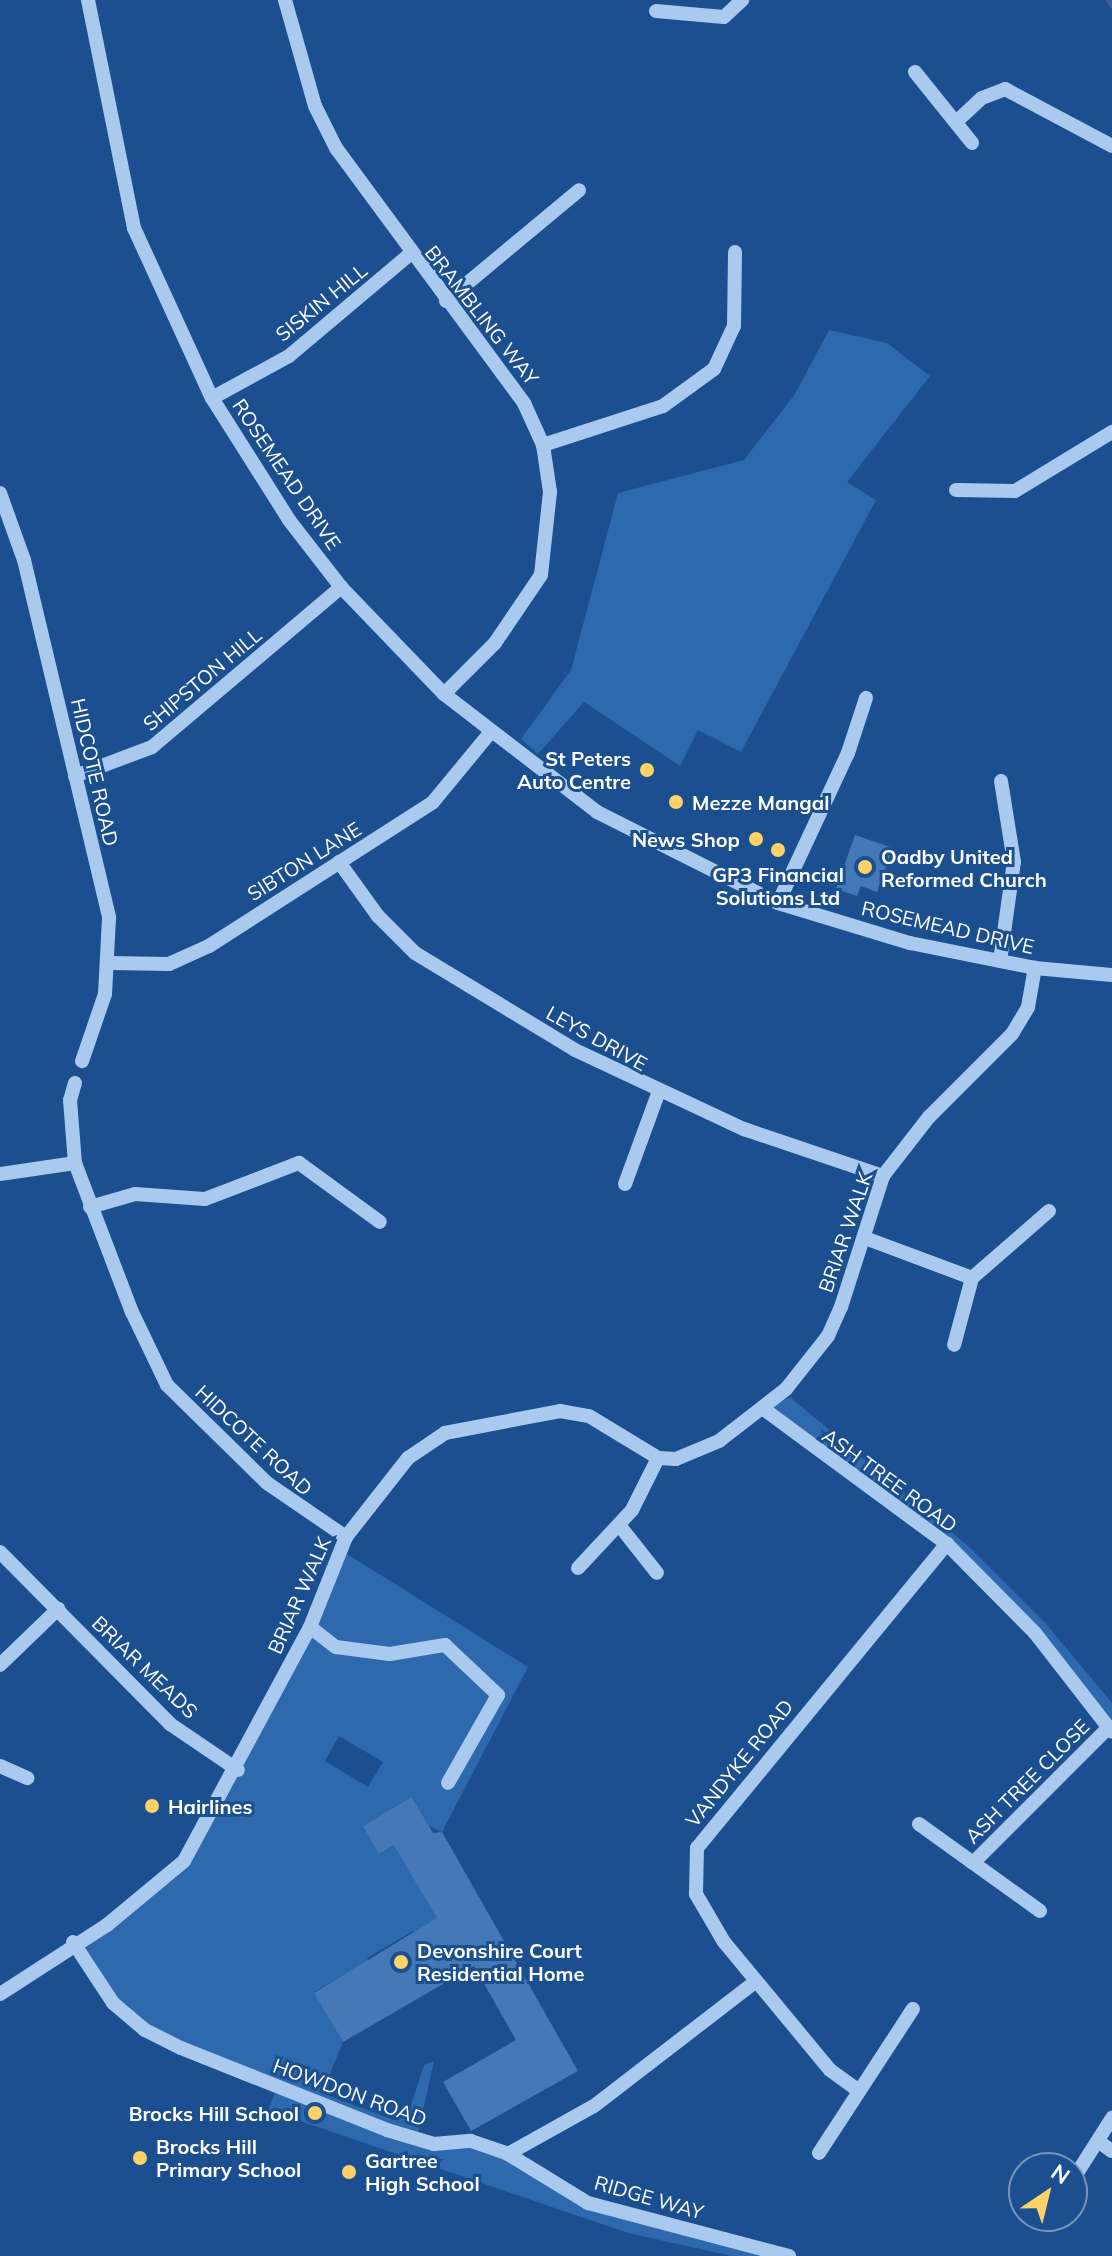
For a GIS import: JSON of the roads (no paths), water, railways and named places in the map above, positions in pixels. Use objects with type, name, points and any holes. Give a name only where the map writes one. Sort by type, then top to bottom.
[{"type":"street","name":"ROSEMEAD DRIVE","points":[[88,0],[134,228],[212,398],[289,520],[341,587],[444,694],[489,734],[597,812],[778,903],[1000,961],[1035,968],[1112,975]]},
{"type":"street","name":"BRAMBLING WAY","points":[[285,0],[315,106],[410,254],[524,403],[543,445],[550,492],[541,575],[495,643],[444,694]]},
{"type":"street","points":[[656,11],[724,17],[742,0]]},
{"type":"street","points":[[915,72],[972,143]]},
{"type":"street","points":[[956,122],[982,98],[1005,89],[1112,146]]},
{"type":"street","points":[[446,301],[579,190]]},
{"type":"street","points":[[543,445],[663,406],[714,369],[734,326],[735,252]]},
{"type":"street","name":"SISKIN HILL","points":[[212,398],[289,356],[410,254]]},
{"type":"street","points":[[956,490],[1015,491],[1112,432]]},
{"type":"street","name":"HIDCOTE ROAD","points":[[0,493],[24,560],[109,918],[110,963],[82,1061]]},
{"type":"street","name":"SHIPSTON HILL","points":[[75,776],[152,747],[341,587]]},
{"type":"street","points":[[778,903],[848,753],[866,698]]},
{"type":"street","name":"SIBTON LANE","points":[[110,963],[146,966],[189,957],[433,802],[489,734]]},
{"type":"street","points":[[1000,961],[1014,862],[1001,781]]},
{"type":"street","name":"LEYS DRIVE","points":[[339,862],[397,937],[437,969],[658,1094],[883,1176]]},
{"type":"street","name":"BRIAR WALK","points":[[238,1770],[310,1627],[346,1537],[408,1458],[445,1433],[485,1420],[529,1412],[589,1416],[658,1458],[694,1454],[765,1410],[828,1336],[865,1238],[883,1176],[929,1117],[1012,1034],[1028,1007],[1035,968]]},
{"type":"street","name":"HIDCOTE ROAD","points":[[75,1083],[70,1100],[75,1163],[90,1207],[167,1385],[267,1483],[346,1537]]},
{"type":"street","points":[[625,1184],[658,1094]]},
{"type":"street","points":[[0,1174],[75,1163]]},
{"type":"street","points":[[90,1207],[135,1194],[205,1199],[299,1163],[380,1222]]},
{"type":"street","points":[[954,1345],[972,1278],[1049,1211]]},
{"type":"street","points":[[865,1238],[972,1278]]},
{"type":"street","name":"ASH TREE ROAD","points":[[765,1410],[947,1544],[1035,1633],[1110,1730]]},
{"type":"street","points":[[578,1568],[619,1525],[658,1458]]},
{"type":"street","points":[[619,1525],[657,1573]]},
{"type":"street","name":"VANDYKE ROAD","points":[[859,2091],[830,2070],[754,1983],[696,1894],[697,1848],[947,1544]]},
{"type":"street","name":"BRIAR MEADS","points":[[0,1552],[170,1724],[238,1770]]},
{"type":"street","points":[[0,1665],[58,1609]]},
{"type":"street","points":[[310,1627],[336,1647],[390,1654],[445,1645],[498,1695],[448,1783]]},
{"type":"street","name":"ASH TREE CLOSE","points":[[973,1863],[1110,1730]]},
{"type":"street","points":[[0,1766],[27,1778]]},
{"type":"street","points":[[0,1993],[73,1942],[107,1925],[184,1861],[238,1770]]},
{"type":"street","name":"ASH TREE CLOSE","points":[[919,1824],[1040,1911]]},
{"type":"street","name":"HOWDON ROAD","points":[[73,1942],[113,2003],[145,2030],[181,2048],[387,2130],[434,2144],[471,2141],[508,2154]]},
{"type":"street","points":[[508,2154],[594,2106],[754,1983]]},
{"type":"street","points":[[819,2153],[913,2009]]},
{"type":"street","points":[[1088,2156],[1112,2118]]},
{"type":"street","points":[[1098,2141],[1112,2151]]},
{"type":"street","name":"RIDGE WAY","points":[[508,2154],[588,2203],[789,2256]]},
{"type":"waterway","points":[[1109,0],[1112,5]]},
{"type":"place","name":"St Peters Auto Centre","points":[[647,770]]},
{"type":"place","name":"Mezze Mangal","points":[[676,802]]},
{"type":"place","name":"News Shop","points":[[756,839]]},
{"type":"place","name":"GP3 Financial Solutions Ltd","points":[[778,850]]},
{"type":"place","name":"Oadby United Reformed Church","points":[[865,867]]},
{"type":"place","name":"Hairlines","points":[[152,1806]]},
{"type":"place","name":"Devonshire Court Residential Home","points":[[401,1962]]},
{"type":"place","name":"Brocks Hill School","points":[[315,2113]]},
{"type":"place","name":"Brocks Hill Primary School","points":[[140,2158]]},
{"type":"place","name":"Gartree High School","points":[[349,2172]]}]
